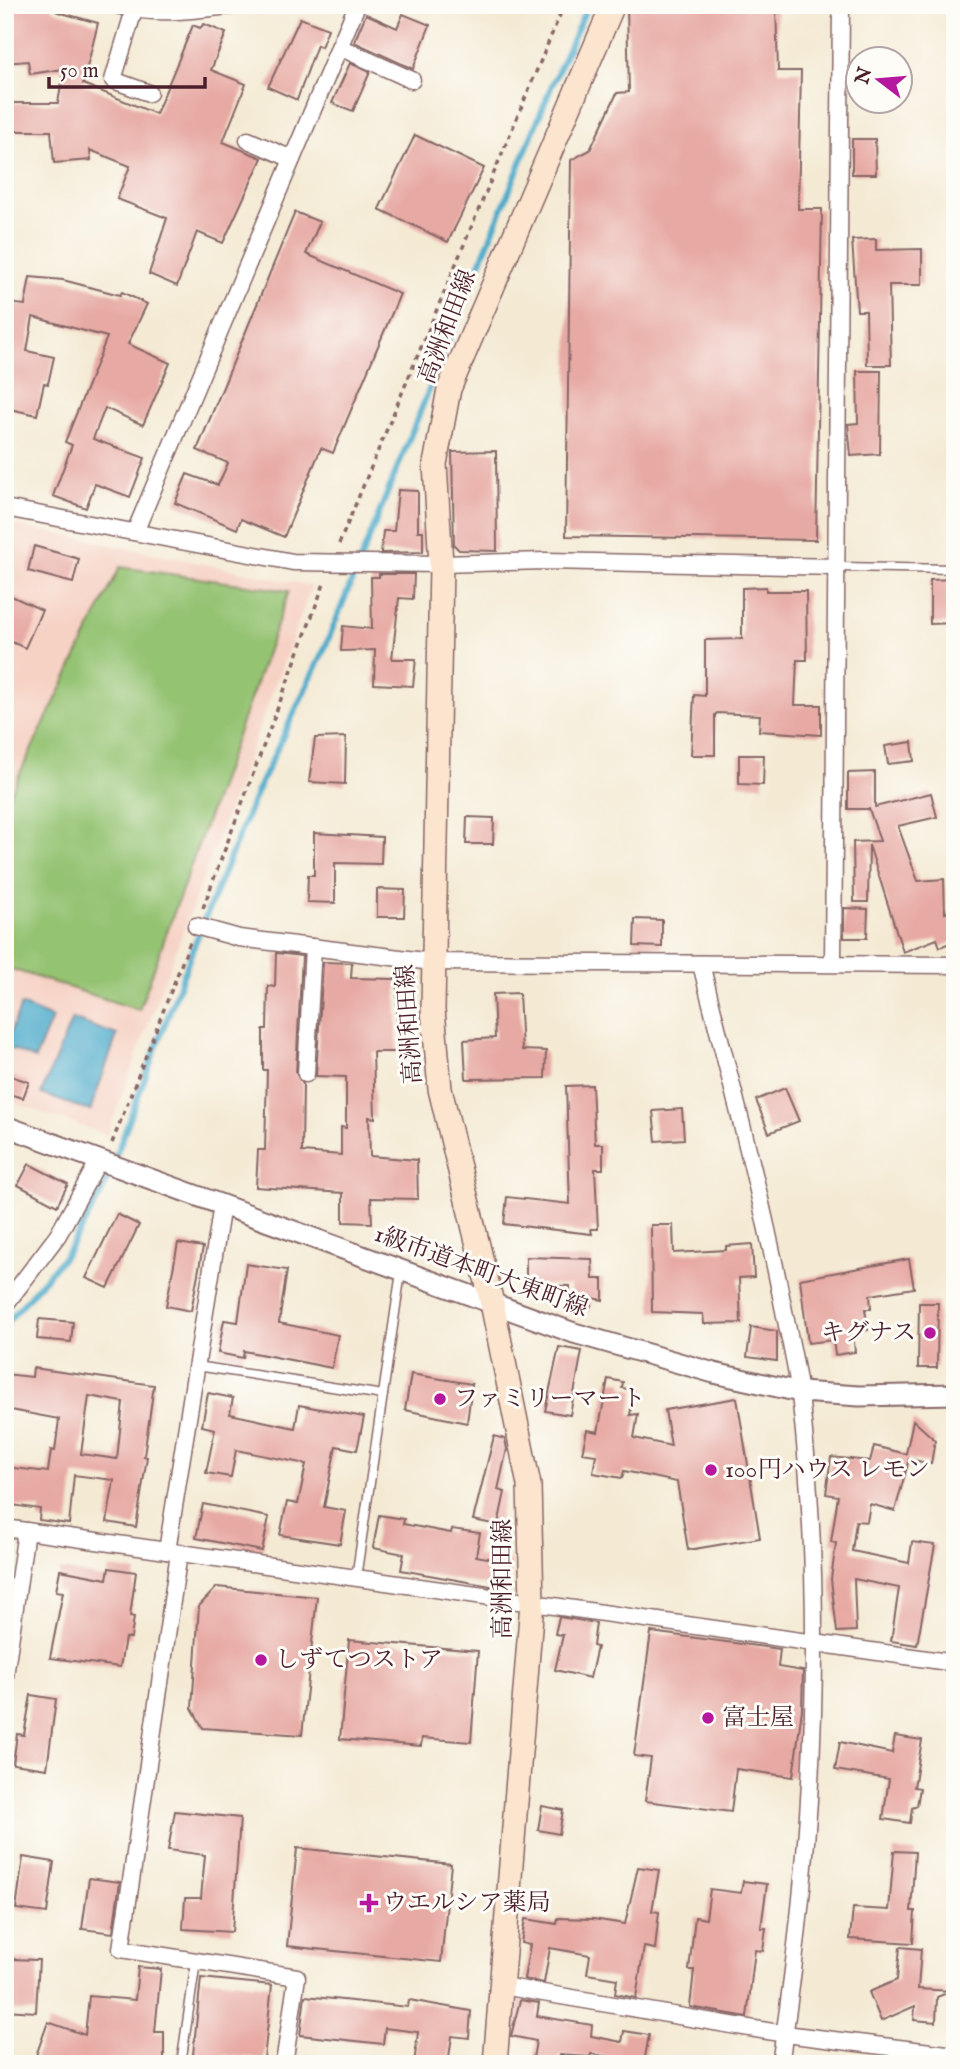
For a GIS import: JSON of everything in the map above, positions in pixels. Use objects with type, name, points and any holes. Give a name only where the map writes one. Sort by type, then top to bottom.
[{"type":"main road","name":"高洲和田線","points":[[495,2064],[532,1603],[529,1485],[492,1303],[440,1089],[432,961],[441,564],[435,464],[449,389],[613,5]]},
{"type":"street","points":[[116,5],[134,10],[166,12],[238,5]]},
{"type":"street","points":[[135,532],[357,5]]},
{"type":"street","points":[[833,963],[841,5]]},
{"type":"street","points":[[134,10],[113,80],[149,93]]},
{"type":"street","points":[[339,47],[412,80]]},
{"type":"street","points":[[248,140],[292,159]]},
{"type":"street","points":[[5,508],[293,562],[441,564],[547,561],[838,567]]},
{"type":"street","points":[[196,926],[239,939],[432,961],[955,965]]},
{"type":"street","points":[[306,1074],[313,947]]},
{"type":"street","points":[[701,964],[770,1237],[800,1392],[810,1506],[814,1642],[810,1813],[780,2064]]},
{"type":"street","name":"1級市道本町大東町線","points":[[5,1126],[574,1333],[714,1373],[800,1392],[859,1396],[955,1394]]},
{"type":"street","points":[[5,1305],[58,1235],[99,1160]]},
{"type":"street","points":[[222,1205],[197,1366],[121,1949],[297,1977],[284,2064]]},
{"type":"street","points":[[5,1528],[955,1663]]},
{"type":"street","points":[[5,1676],[26,1531]]},
{"type":"street","points":[[502,1986],[785,2034],[955,2054]]},
{"type":"lane","points":[[838,567],[955,569]]},
{"type":"lane","points":[[356,1578],[402,1270]]},
{"type":"lane","points":[[197,1366],[383,1395]]},
{"type":"lane","points":[[181,2064],[196,1961]]},
{"type":"shaded area","points":[[5,523],[312,586],[107,1135],[5,1100]]},
{"type":"green space","points":[[120,567],[289,591],[139,1010],[5,967],[5,804]]},
{"type":"water","points":[[21,1005],[52,1018],[35,1059],[5,1046]]},
{"type":"water","points":[[72,1019],[117,1035],[90,1111],[41,1094]]},
{"type":"building","points":[[5,5],[53,5],[52,9],[58,12],[98,23],[83,84],[156,114],[193,25],[200,28],[204,24],[226,33],[211,70],[246,84],[223,142],[262,158],[223,243],[197,232],[177,286],[149,274],[167,218],[117,199],[130,166],[90,150],[91,160],[54,163],[51,131],[5,131],[5,111],[9,111],[9,103],[58,103],[64,69],[30,74],[28,61],[5,63]]},
{"type":"building","points":[[776,5],[778,71],[801,71],[798,209],[822,209],[816,540],[566,536],[571,160],[590,150],[617,93],[629,92],[627,6]]},
{"type":"building","points":[[366,14],[397,28],[403,14],[430,25],[413,69],[354,42]]},
{"type":"building","points":[[300,18],[328,29],[321,47],[317,45],[297,100],[268,87]]},
{"type":"building","points":[[350,63],[370,72],[353,111],[332,103]]},
{"type":"building","points":[[415,135],[484,168],[448,242],[379,209]]},
{"type":"building","points":[[852,139],[875,139],[876,174],[852,174]]},
{"type":"building","points":[[295,212],[320,222],[306,254],[400,294],[333,453],[321,448],[284,537],[241,519],[237,529],[175,503],[187,474],[218,485],[228,463],[197,450]]},
{"type":"building","points":[[876,239],[876,250],[922,249],[922,285],[889,285],[891,365],[867,365],[866,311],[857,311],[852,240]]},
{"type":"building","points":[[30,277],[63,280],[120,295],[122,292],[147,304],[128,344],[170,363],[143,425],[105,408],[93,439],[145,458],[130,497],[95,484],[86,508],[53,496],[72,445],[65,442],[107,337],[33,317],[27,351],[54,357],[48,384],[44,383],[37,415],[5,408],[5,322],[8,303],[25,305]]},
{"type":"building","points":[[857,371],[881,371],[880,454],[851,456],[848,424],[858,423]]},
{"type":"building","points":[[496,451],[497,551],[459,550],[454,545],[452,452]]},
{"type":"building","points":[[398,490],[418,491],[418,531],[423,531],[423,552],[381,553],[383,531],[394,531]]},
{"type":"building","points":[[34,546],[79,559],[73,583],[28,571]]},
{"type":"building","points":[[379,574],[414,574],[413,599],[399,598],[392,659],[416,659],[413,686],[374,684],[375,650],[341,651],[343,626],[372,629],[371,577],[379,577]]},
{"type":"building","points":[[955,579],[955,623],[930,624],[930,580]]},
{"type":"building","points":[[766,587],[766,591],[806,591],[807,660],[797,660],[795,705],[821,705],[821,735],[759,731],[760,715],[717,713],[715,755],[691,755],[694,695],[705,696],[705,640],[742,639],[742,588]]},
{"type":"building","points":[[5,593],[42,610],[25,648],[5,639]]},
{"type":"building","points":[[346,737],[345,784],[309,782],[315,738]]},
{"type":"building","points":[[912,742],[914,761],[888,764],[885,746]]},
{"type":"building","points":[[739,755],[764,755],[763,785],[739,784]]},
{"type":"building","points":[[875,772],[875,807],[931,793],[937,817],[898,826],[918,881],[944,879],[945,913],[955,909],[955,941],[940,947],[937,939],[903,952],[869,845],[868,902],[854,902],[853,842],[880,841],[869,809],[848,809],[848,773]]},
{"type":"building","points":[[467,817],[494,818],[493,844],[466,844]]},
{"type":"building","points":[[314,833],[382,837],[381,864],[335,863],[335,903],[307,902],[308,875],[314,875]]},
{"type":"building","points":[[377,889],[405,890],[404,917],[377,917]]},
{"type":"building","points":[[844,908],[868,909],[867,938],[844,938]]},
{"type":"building","points":[[635,919],[662,920],[662,947],[634,946]]},
{"type":"building","points":[[276,953],[302,956],[296,1073],[303,1084],[302,1152],[341,1155],[341,1127],[346,1128],[346,1077],[316,1076],[323,962],[352,963],[351,978],[397,979],[397,1052],[373,1052],[375,1118],[369,1117],[370,1156],[417,1160],[418,1199],[371,1198],[372,1223],[343,1222],[343,1193],[256,1187],[258,1150],[265,1150],[267,1070],[263,1070],[263,1029],[267,1029],[268,986],[275,987]]},
{"type":"building","points":[[519,993],[522,1050],[546,1051],[545,1078],[466,1079],[464,1040],[495,1038],[493,994]]},
{"type":"building","points":[[5,1074],[29,1082],[23,1098],[5,1093]]},
{"type":"building","points":[[592,1085],[595,1144],[603,1144],[603,1169],[595,1169],[598,1229],[591,1229],[592,1234],[504,1224],[507,1197],[570,1204],[566,1086]]},
{"type":"building","points":[[785,1088],[799,1121],[769,1133],[756,1100]]},
{"type":"building","points":[[682,1109],[684,1139],[656,1141],[653,1111]]},
{"type":"building","points":[[29,1164],[68,1184],[57,1206],[18,1185]]},
{"type":"building","points":[[117,1214],[139,1225],[108,1288],[86,1278]]},
{"type":"building","points":[[651,1225],[673,1225],[674,1253],[726,1250],[726,1246],[752,1244],[754,1277],[739,1278],[741,1323],[704,1324],[703,1314],[652,1312]]},
{"type":"building","points":[[178,1243],[203,1247],[191,1311],[166,1306]]},
{"type":"building","points":[[526,1257],[592,1259],[593,1279],[603,1279],[603,1300],[592,1298],[590,1309],[570,1309],[570,1286],[526,1285]]},
{"type":"building","points":[[909,1259],[914,1288],[870,1295],[871,1309],[865,1309],[868,1330],[853,1332],[855,1352],[835,1355],[833,1340],[808,1343],[800,1279]]},
{"type":"building","points":[[246,1264],[287,1270],[279,1323],[338,1335],[332,1368],[244,1351],[243,1358],[218,1353],[224,1320],[238,1322]]},
{"type":"building","points":[[919,1303],[938,1303],[937,1368],[918,1368]]},
{"type":"building","points":[[39,1319],[73,1322],[71,1342],[37,1339]]},
{"type":"building","points":[[751,1327],[777,1331],[777,1361],[747,1357]]},
{"type":"building","points":[[559,1347],[582,1351],[570,1415],[545,1411]]},
{"type":"building","points":[[33,1368],[154,1385],[144,1456],[147,1457],[136,1527],[107,1522],[114,1480],[74,1475],[69,1524],[39,1520],[40,1509],[5,1504],[5,1467],[48,1472],[51,1450],[55,1451],[59,1419],[5,1409],[5,1374],[32,1377]],"holes":[[[89,1396],[123,1402],[117,1459],[81,1454]]]},
{"type":"building","points":[[411,1374],[472,1384],[467,1423],[405,1410]]},
{"type":"building","points":[[608,1379],[623,1382],[622,1388],[634,1390],[630,1415],[638,1414],[634,1438],[671,1446],[665,1410],[737,1398],[760,1538],[688,1550],[677,1482],[624,1471],[622,1478],[593,1473],[596,1455],[582,1453],[587,1430],[598,1432]]},
{"type":"building","points":[[208,1393],[233,1398],[230,1414],[295,1428],[299,1405],[364,1417],[357,1450],[336,1446],[324,1507],[346,1511],[340,1544],[280,1535],[287,1502],[298,1504],[306,1464],[236,1450],[231,1477],[206,1473],[215,1429],[202,1426]]},
{"type":"building","points":[[913,1420],[935,1440],[931,1464],[909,1459],[895,1511],[870,1504],[867,1522],[856,1521],[852,1551],[909,1563],[912,1542],[935,1545],[917,1645],[891,1641],[899,1588],[854,1579],[856,1631],[837,1632],[831,1579],[836,1543],[831,1542],[838,1496],[826,1494],[831,1457],[870,1461],[874,1446],[906,1454]]},
{"type":"building","points":[[494,1436],[505,1439],[507,1449],[498,1490],[505,1492],[498,1525],[473,1520]]},
{"type":"building","points":[[203,1504],[269,1517],[262,1551],[196,1538]]},
{"type":"building","points":[[379,1515],[404,1519],[403,1524],[451,1533],[452,1529],[480,1533],[476,1556],[511,1562],[507,1589],[401,1570],[404,1554],[373,1548]]},
{"type":"building","points":[[109,1568],[136,1572],[130,1616],[134,1617],[131,1638],[125,1638],[120,1667],[50,1658],[63,1592],[56,1591],[60,1570],[107,1579]]},
{"type":"building","points":[[217,1587],[317,1597],[302,1735],[203,1728],[192,1708],[199,1606]]},
{"type":"building","points":[[559,1617],[596,1623],[593,1646],[597,1647],[590,1678],[555,1670],[563,1635],[555,1634]]},
{"type":"building","points":[[651,1632],[780,1649],[778,1667],[803,1671],[802,1709],[793,1777],[736,1769],[731,1812],[645,1801],[651,1758],[634,1756]]},
{"type":"building","points":[[349,1640],[478,1651],[471,1742],[422,1738],[421,1746],[340,1739]]},
{"type":"building","points":[[31,1695],[56,1699],[47,1769],[13,1764],[17,1734],[24,1735]]},
{"type":"building","points":[[895,1736],[922,1740],[914,1787],[920,1788],[917,1806],[912,1808],[910,1823],[883,1819],[889,1779],[835,1770],[840,1742],[892,1753]]},
{"type":"building","points":[[542,1806],[563,1810],[559,1834],[538,1830]]},
{"type":"building","points":[[175,1811],[240,1818],[232,1932],[183,1929],[185,1898],[201,1898],[205,1855],[168,1850]]},
{"type":"building","points":[[297,1848],[451,1864],[441,1962],[287,1946]]},
{"type":"building","points":[[894,1851],[915,1852],[911,1911],[915,1911],[913,1943],[850,1939],[853,1908],[889,1910]]},
{"type":"building","points":[[23,1857],[54,1862],[47,1913],[16,1909]]},
{"type":"building","points":[[638,1867],[659,1870],[652,1911],[659,1912],[655,1949],[644,1947],[636,1998],[615,1994],[617,1979],[587,1974],[590,1955],[550,1948],[544,1983],[524,1979],[530,1945],[521,1943],[525,1919],[557,1924],[558,1918],[593,1919],[625,1924]]},
{"type":"building","points":[[89,1878],[120,1882],[113,1933],[82,1929]]},
{"type":"building","points":[[743,1881],[767,1884],[761,1928],[766,1928],[763,1951],[755,1950],[747,2017],[690,2007],[694,1970],[689,1970],[695,1917],[706,1919],[710,1889],[741,1893]]},
{"type":"building","points":[[900,1947],[921,1949],[918,1989],[952,1991],[937,1997],[936,2022],[914,2020],[915,2006],[881,2021],[869,1992],[897,1980]]},
{"type":"building","points":[[8,1959],[39,1960],[36,2012],[5,2010]]},
{"type":"building","points":[[138,1967],[161,1969],[155,2032],[164,2032],[164,2064],[33,2064],[48,2022],[85,2035],[89,1996],[135,2000]]},
{"type":"building","points":[[201,1978],[272,1985],[264,2059],[222,2055],[221,2064],[192,2064]]},
{"type":"building","points":[[305,1996],[408,2007],[409,2000],[471,2011],[469,2038],[452,2036],[448,2064],[414,2064],[418,2032],[385,2028],[383,2044],[300,2035]]},
{"type":"building","points":[[520,2000],[539,2003],[537,2016],[592,2025],[591,2036],[622,2042],[624,2031],[649,2035],[644,2063],[591,2054],[590,2057],[559,2055],[557,2064],[532,2064],[536,2041],[511,2036]]},
{"type":"waterway","points":[[5,1325],[67,1253],[103,1190],[197,938],[257,791],[324,650],[552,85],[588,5]]},
{"type":"place","name":"キグナス","points":[[930,1333]]},
{"type":"place","name":"ファミリーマート","points":[[440,1399]]},
{"type":"place","name":"100円ハウス レモン","points":[[711,1470]]},
{"type":"place","name":"しずてつストア","points":[[261,1660]]},
{"type":"place","name":"富士屋","points":[[708,1718]]},
{"type":"place","name":"ウエルシア薬局","points":[[369,1903]]}]
